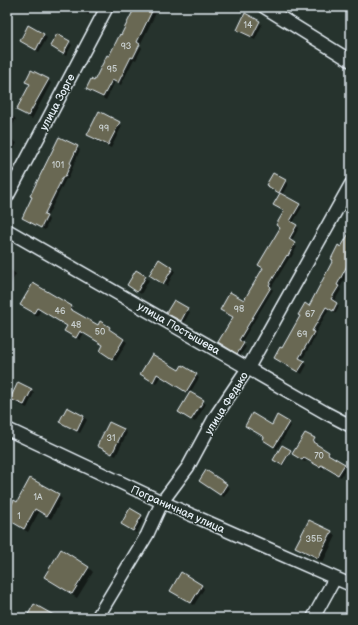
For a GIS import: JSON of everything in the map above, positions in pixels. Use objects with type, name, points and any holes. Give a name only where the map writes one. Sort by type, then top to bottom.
[{"type":"street","name":"улица Зорге","points":[[7,197],[107,7]]},
{"type":"street","points":[[264,7],[351,61]]},
{"type":"street","name":"улица Федько","points":[[98,618],[147,535],[162,502],[188,467],[215,418],[248,368],[351,184]]},
{"type":"street","name":"улица Постышева","points":[[7,230],[351,426]]},
{"type":"street","name":"Пограничная улица","points":[[8,433],[351,585]]},
{"type":"street","points":[[313,618],[335,578]]},
{"type":"building","points":[[135,7],[154,7],[137,42],[140,44],[133,58],[131,57],[118,83],[112,80],[103,97],[86,89],[91,79],[94,81],[107,55],[109,56]]},
{"type":"building","points":[[245,13],[260,21],[252,37],[237,30]]},
{"type":"building","points":[[28,25],[44,34],[36,50],[20,41]]},
{"type":"building","points":[[57,34],[70,41],[63,54],[50,46]]},
{"type":"building","points":[[31,70],[49,79],[28,116],[16,110],[30,84],[25,82]]},
{"type":"building","points":[[99,111],[120,122],[108,145],[87,135]]},
{"type":"building","points":[[59,137],[78,146],[65,177],[63,177],[44,215],[47,216],[41,228],[22,218],[32,197],[30,196]]},
{"type":"building","points":[[273,173],[286,180],[279,193],[266,185]]},
{"type":"building","points":[[280,193],[300,204],[290,221],[297,225],[289,239],[295,243],[269,285],[271,287],[239,340],[244,343],[237,354],[218,342],[233,317],[220,310],[230,292],[244,300],[263,268],[258,265],[280,228],[276,225],[284,211],[273,205]]},
{"type":"building","points":[[351,230],[351,258],[337,285],[339,286],[331,299],[337,303],[333,311],[326,307],[312,331],[314,332],[299,358],[305,361],[298,372],[274,358],[280,347],[282,348],[300,316],[298,315],[305,303],[309,306],[333,260],[331,259],[338,245],[341,247]]},
{"type":"building","points":[[159,259],[173,268],[163,284],[149,275]]},
{"type":"building","points":[[136,270],[146,276],[137,292],[127,285]]},
{"type":"building","points":[[33,283],[72,306],[70,309],[98,325],[100,321],[110,327],[109,329],[124,339],[112,359],[100,351],[103,345],[80,331],[76,338],[64,331],[67,326],[37,308],[34,313],[20,305]]},
{"type":"building","points":[[174,300],[188,308],[181,321],[166,313]]},
{"type":"building","points":[[152,354],[179,370],[182,365],[197,374],[186,392],[157,374],[153,382],[140,374]]},
{"type":"building","points":[[18,382],[32,389],[24,405],[10,399]]},
{"type":"building","points":[[190,392],[204,400],[191,420],[178,412]]},
{"type":"building","points":[[67,407],[84,416],[77,431],[59,422]]},
{"type":"building","points":[[252,413],[272,425],[277,415],[289,422],[274,447],[263,440],[264,437],[245,426]]},
{"type":"building","points":[[109,422],[124,429],[112,454],[97,446]]},
{"type":"building","points":[[305,433],[315,438],[313,442],[329,452],[328,454],[345,464],[338,475],[321,465],[320,467],[304,458],[302,460],[292,454]]},
{"type":"building","points":[[282,445],[291,450],[282,465],[273,460]]},
{"type":"building","points":[[206,470],[227,484],[220,495],[199,481]]},
{"type":"building","points":[[30,478],[59,494],[47,516],[35,509],[24,529],[7,519],[7,513],[14,500],[17,502]]},
{"type":"building","points":[[130,508],[142,515],[133,531],[121,524]]},
{"type":"building","points":[[309,520],[332,531],[318,558],[295,547]]},
{"type":"building","points":[[61,549],[89,567],[72,594],[44,577]]},
{"type":"building","points":[[181,572],[202,585],[191,603],[170,591]]},
{"type":"building","points":[[34,604],[59,618],[26,618]]}]
